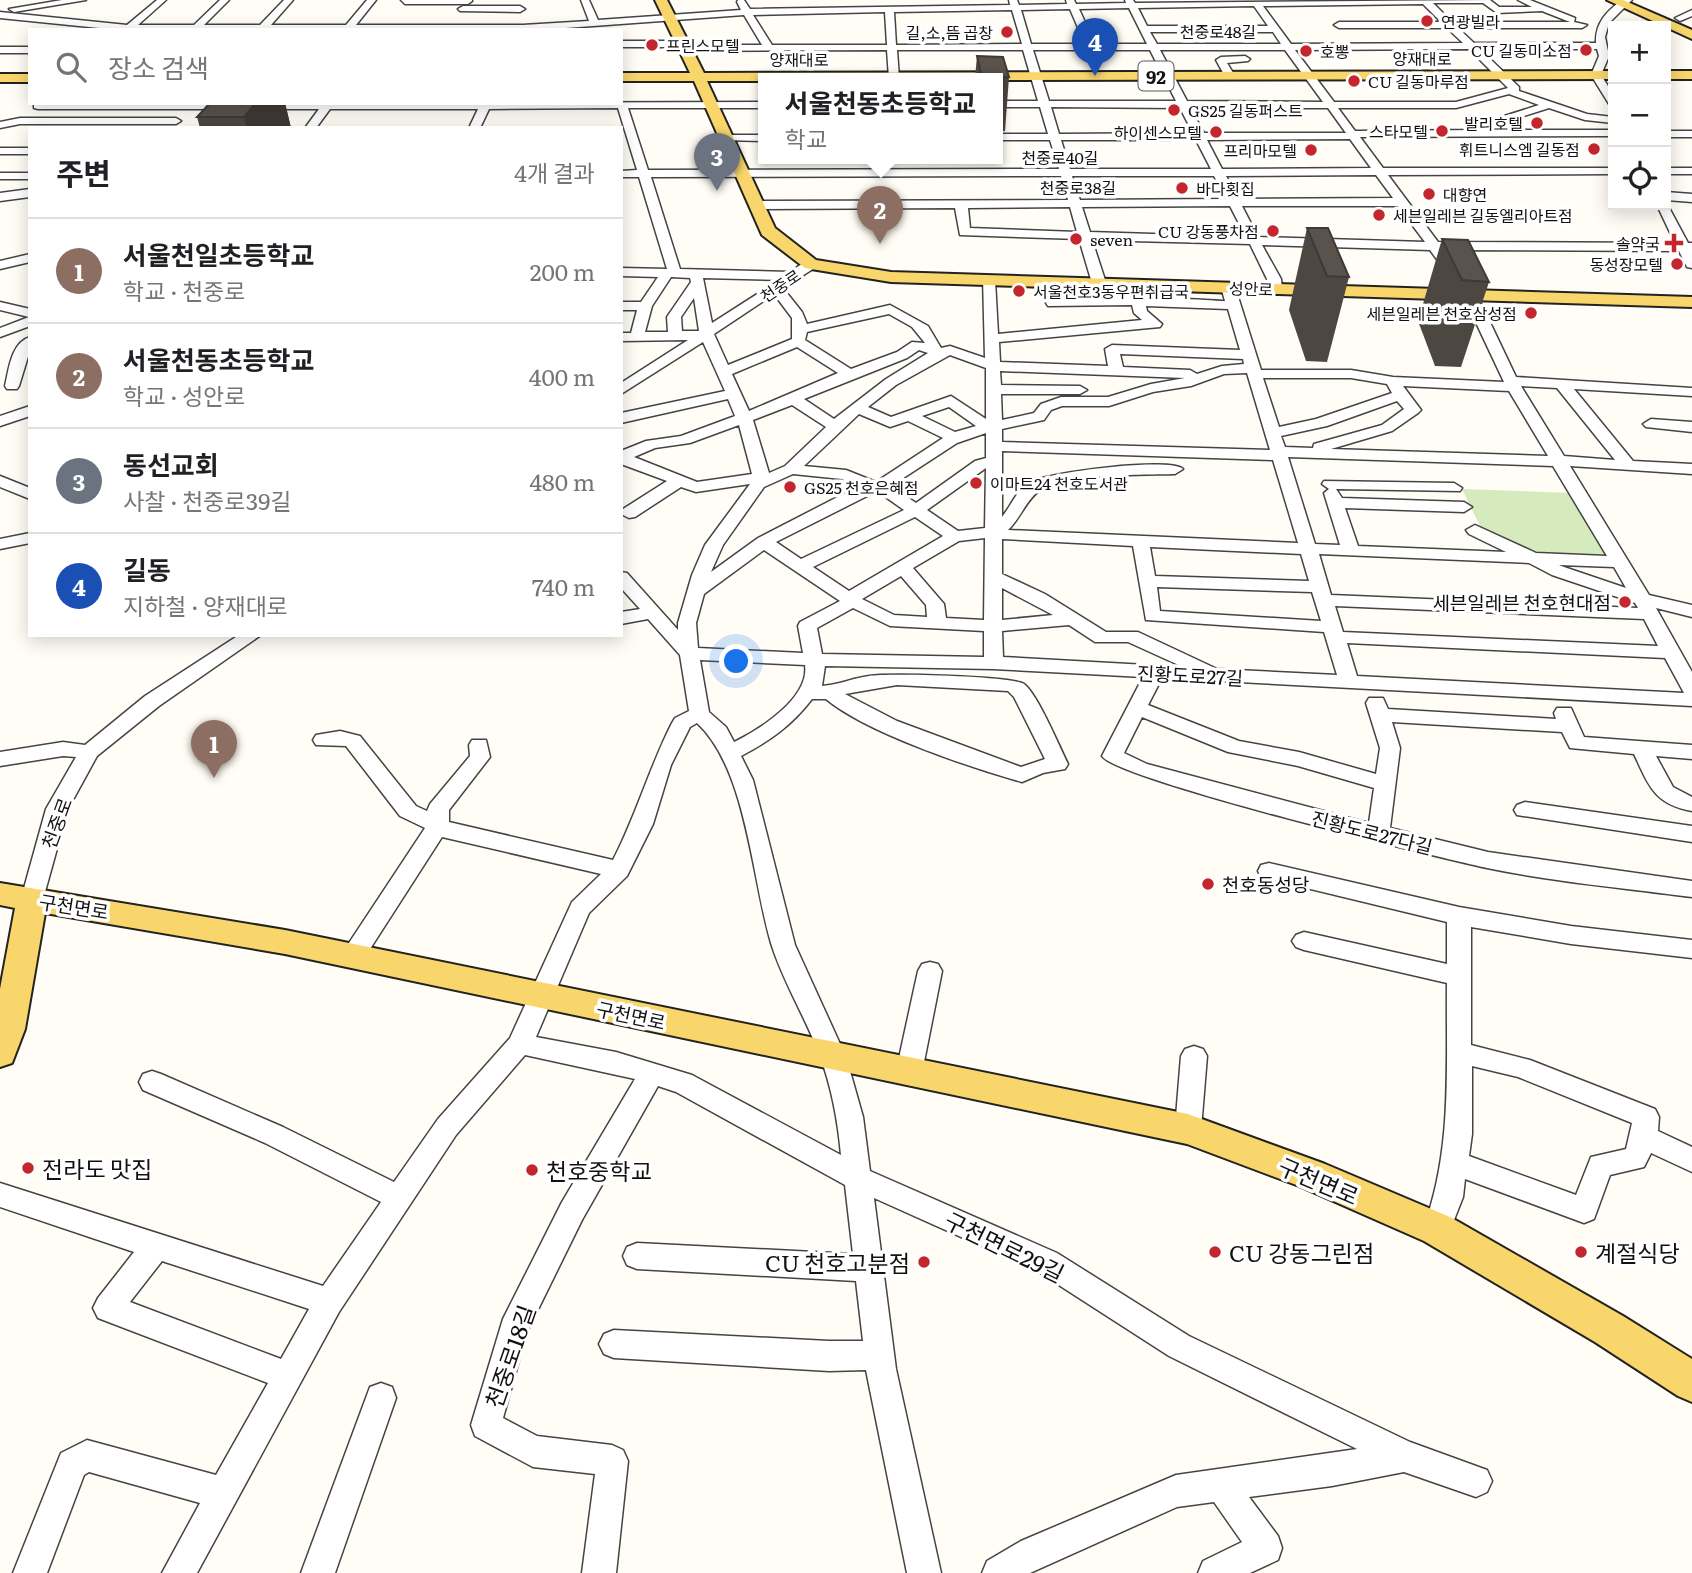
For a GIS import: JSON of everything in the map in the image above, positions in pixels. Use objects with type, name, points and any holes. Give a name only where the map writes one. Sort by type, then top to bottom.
[{"type":"main road","name":"천중로","points":[[661,0],[699,77],[724,138],[768,231],[811,264]]},
{"type":"main road","points":[[1624,1],[1688,18]]},
{"type":"main road","points":[[1624,1],[1692,34]]},
{"type":"main road","name":"양재대로","points":[[1003,76],[1608,75]]},
{"type":"main road","points":[[1671,75],[1690,75]]},
{"type":"main road","name":"양재대로","points":[[623,77],[758,77]]},
{"type":"main road","points":[[0,78],[28,78]]},
{"type":"main road","name":"성안로","points":[[811,264],[891,277],[1692,302]]},
{"type":"main road","name":"천중로","points":[[3,1037],[16,897]]},
{"type":"main road","name":"구천면로","points":[[16,897],[354,956],[1188,1129],[1312,1175],[1437,1229],[1609,1329],[1692,1382]]},
{"type":"street","points":[[0,13],[38,3],[82,0]]},
{"type":"street","points":[[129,28],[162,0]]},
{"type":"street","points":[[196,28],[225,0]]},
{"type":"street","points":[[263,28],[289,0]]},
{"type":"street","points":[[349,28],[372,0]]},
{"type":"street","points":[[585,0],[594,22]]},
{"type":"street","points":[[739,0],[769,48]]},
{"type":"street","points":[[870,10],[869,1],[875,0]]},
{"type":"street","points":[[1330,15],[1425,1],[1483,0],[1497,10],[1547,10]]},
{"type":"street","points":[[1522,0],[1601,33]]},
{"type":"street","points":[[398,10],[405,1],[519,4],[522,26]]},
{"type":"street","points":[[1003,104],[1456,105],[1515,89],[1425,1]]},
{"type":"street","points":[[1608,94],[1595,75],[1604,56],[1601,26],[1624,1]]},
{"type":"street","points":[[398,28],[454,24],[522,26],[828,5],[888,10],[951,4],[1191,2],[1255,2],[1386,25],[1453,29],[1509,32],[1500,25],[1582,24]]},
{"type":"street","points":[[1191,2],[1201,15]]},
{"type":"street","points":[[1255,2],[1470,295],[1513,384],[1646,606],[1692,690]]},
{"type":"street","points":[[454,24],[467,3]]},
{"type":"street","points":[[1072,3],[1091,47]]},
{"type":"street","points":[[1130,3],[1274,279],[1275,289]]},
{"type":"street","points":[[951,4],[954,22]]},
{"type":"street","points":[[1014,4],[1099,283]]},
{"type":"street","points":[[828,5],[830,23]]},
{"type":"street","points":[[888,10],[894,73]]},
{"type":"street","points":[[1424,12],[1437,12]]},
{"type":"street","points":[[0,13],[120,28]]},
{"type":"street","points":[[1386,25],[1375,13],[1387,13]]},
{"type":"street","points":[[1330,15],[1453,29]]},
{"type":"street","points":[[1330,15],[1357,47]]},
{"type":"street","points":[[385,28],[391,19]]},
{"type":"street","points":[[1213,19],[1224,23],[1228,29],[1244,39],[1248,47]]},
{"type":"street","points":[[1144,29],[1275,29]]},
{"type":"street","points":[[633,32],[628,35],[633,44]]},
{"type":"street","points":[[957,34],[960,47]]},
{"type":"street","points":[[832,35],[834,47]]},
{"type":"street","points":[[623,44],[682,46]]},
{"type":"street","name":"천중로48길","points":[[682,46],[1601,46]]},
{"type":"street","points":[[0,50],[28,50]]},
{"type":"street","points":[[1284,59],[1297,59]]},
{"type":"street","points":[[1230,76],[1221,60],[1259,60]]},
{"type":"street","points":[[1510,91],[1585,117],[1608,119]]},
{"type":"street","points":[[1501,106],[1527,97]]},
{"type":"street","points":[[1411,104],[1441,120]]},
{"type":"street","points":[[2,133],[39,105]]},
{"type":"street","points":[[20,121],[173,124],[190,105]]},
{"type":"street","points":[[244,120],[257,105]]},
{"type":"street","points":[[312,126],[327,105]]},
{"type":"street","points":[[475,126],[485,105]]},
{"type":"street","points":[[671,274],[643,174],[626,138],[622,105],[758,105]]},
{"type":"street","points":[[1461,134],[1548,105]]},
{"type":"street","points":[[2,133],[17,135]]},
{"type":"street","points":[[1003,137],[1608,133]]},
{"type":"street","points":[[1671,134],[1692,134]]},
{"type":"street","points":[[724,138],[758,138]]},
{"type":"street","points":[[0,151],[28,151]]},
{"type":"street","points":[[902,164],[904,189]]},
{"type":"street","name":"천중로40길","points":[[623,174],[741,173],[904,189],[1067,172],[1608,171]]},
{"type":"street","points":[[1671,171],[1692,171]]},
{"type":"street","points":[[0,176],[28,176]]},
{"type":"street","name":"천중로38길","points":[[756,205],[904,189],[961,203],[1401,202]]},
{"type":"street","points":[[0,197],[27,190]]},
{"type":"street","points":[[1671,196],[1692,198]]},
{"type":"street","points":[[961,203],[964,232],[1433,246],[1688,247]]},
{"type":"street","points":[[1666,210],[1688,247],[1692,264]]},
{"type":"street","points":[[0,265],[28,258]]},
{"type":"street","name":"천중로","points":[[624,384],[707,334],[811,264]]},
{"type":"street","points":[[623,272],[697,277],[793,276]]},
{"type":"street","points":[[637,337],[645,306],[671,274]]},
{"type":"street","points":[[697,277],[707,334],[751,434],[761,471],[759,481],[714,545],[687,623],[699,714],[719,732],[743,779],[783,945],[833,1057],[850,1117],[880,1356],[925,1573]]},
{"type":"street","points":[[675,337],[674,317],[697,277]]},
{"type":"street","points":[[807,693],[830,692],[868,682],[984,664],[993,626],[994,577],[994,389],[988,280]]},
{"type":"street","points":[[775,287],[798,317],[800,335],[849,374]]},
{"type":"street","points":[[1228,287],[1349,682]]},
{"type":"street","points":[[1053,303],[1093,300],[1140,307],[1234,305]]},
{"type":"street","points":[[0,306],[28,313]]},
{"type":"street","points":[[623,306],[645,306]]},
{"type":"street","points":[[623,459],[696,487],[759,481],[791,469],[857,408],[891,382],[942,351],[991,337],[1155,324],[1140,307]]},
{"type":"street","points":[[723,372],[800,335],[890,309],[924,329],[942,351]]},
{"type":"street","points":[[0,333],[28,321]]},
{"type":"street","points":[[623,337],[707,334]]},
{"type":"street","points":[[28,343],[21,352],[6,385],[28,390]]},
{"type":"street","points":[[623,457],[652,444],[684,440],[774,407],[849,374],[901,355],[917,345],[993,366],[1202,376],[1253,368]]},
{"type":"street","points":[[1115,370],[1112,349],[1253,368],[1351,374],[1396,388],[1560,382],[1692,392]]},
{"type":"street","points":[[696,591],[764,542],[875,486],[955,438],[994,425],[1039,417],[1046,407],[1061,402],[1109,401],[1138,391],[1186,383],[1202,376]]},
{"type":"street","points":[[1560,382],[1628,465]]},
{"type":"street","points":[[1273,432],[1293,430],[1344,416],[1396,388]]},
{"type":"street","points":[[1312,453],[1387,428],[1413,410],[1396,388]]},
{"type":"street","points":[[994,389],[1138,391]]},
{"type":"street","points":[[623,418],[732,394]]},
{"type":"street","points":[[792,398],[835,426]]},
{"type":"street","points":[[857,408],[890,422],[951,401],[982,423],[994,425]]},
{"type":"street","points":[[0,421],[28,412]]},
{"type":"street","points":[[908,415],[955,438]]},
{"type":"street","points":[[1650,424],[1692,427]]},
{"type":"street","points":[[800,566],[915,511],[994,453],[1312,453],[1559,461],[1692,469]]},
{"type":"street","points":[[1312,453],[1329,484],[1351,551]]},
{"type":"street","points":[[1438,457],[1486,556]]},
{"type":"street","points":[[791,469],[846,475],[875,486],[955,536]]},
{"type":"street","points":[[994,532],[1007,524],[1032,488],[1042,482],[1090,474],[1175,469]]},
{"type":"street","points":[[0,481],[28,493]]},
{"type":"street","points":[[629,513],[679,481]]},
{"type":"street","points":[[1329,484],[1454,488]]},
{"type":"street","points":[[1336,503],[1464,508]]},
{"type":"street","points":[[1475,530],[1558,571],[1646,606]]},
{"type":"street","points":[[730,753],[763,736],[788,716],[814,685],[816,670],[807,626],[955,536],[994,532],[1014,536],[1141,543],[1619,562]]},
{"type":"street","points":[[0,544],[28,538]]},
{"type":"street","points":[[764,542],[851,600],[890,620],[993,626],[1073,619]]},
{"type":"street","points":[[1141,543],[1152,615],[1334,632],[1671,652]]},
{"type":"street","points":[[903,567],[935,604],[937,623]]},
{"type":"street","points":[[994,577],[1039,598],[1102,638],[1131,636],[1221,677]]},
{"type":"street","points":[[623,579],[689,654]]},
{"type":"street","points":[[1146,581],[1322,593],[1646,606],[1692,611]]},
{"type":"street","points":[[623,618],[652,613]]},
{"type":"street","name":"천중로","points":[[16,897],[57,809],[89,752],[152,701],[249,637]]},
{"type":"street","name":"진황도로27길","points":[[689,654],[984,664],[1692,700]]},
{"type":"street","name":"진황도로27다길","points":[[1155,673],[1112,756],[1140,769],[1378,834],[1488,860],[1692,890]]},
{"type":"street","points":[[830,692],[838,701],[898,728],[1022,775],[1039,767],[1058,764],[1035,715],[1015,687],[982,682],[953,684],[897,679]]},
{"type":"street","points":[[1370,683],[1390,748],[1378,834]]},
{"type":"street","points":[[1555,693],[1577,743],[1692,752]]},
{"type":"street","points":[[1137,708],[1235,747],[1299,759],[1385,784]]},
{"type":"street","points":[[179,1573],[329,1302],[447,1127],[520,1044],[580,908],[619,870],[642,824],[660,765],[682,723],[699,714]]},
{"type":"street","points":[[1380,715],[1570,726]]},
{"type":"street","points":[[323,740],[340,738],[353,741],[408,811],[449,831],[619,870]]},
{"type":"street","points":[[354,956],[438,825],[438,809],[480,757],[479,745]]},
{"type":"street","points":[[0,759],[63,749],[89,752]]},
{"type":"street","points":[[1642,749],[1668,797],[1677,803],[1692,804]]},
{"type":"street","points":[[1525,810],[1692,834]]},
{"type":"street","points":[[1269,871],[1459,916],[1570,935],[1692,949]]},
{"type":"street","points":[[1437,1229],[1449,1197],[1459,1134],[1459,916]]},
{"type":"street","points":[[1304,941],[1458,976]]},
{"type":"street","points":[[909,1072],[930,971]]},
{"type":"street","name":"구천면로29길","points":[[520,1044],[616,1063],[684,1083],[858,1178],[1047,1262],[1179,1346],[1404,1456],[1476,1481]]},
{"type":"street","points":[[1455,1163],[1584,1210],[1600,1165],[1635,1159],[1644,1138],[1646,1117],[1521,1067],[1458,1052]]},
{"type":"street","points":[[1188,1129],[1194,1056]]},
{"type":"street","name":"천중로18길","points":[[600,1573],[612,1461],[533,1451],[486,1425],[513,1329],[572,1212],[652,1074]]},
{"type":"street","points":[[152,1082],[274,1135],[399,1198]]},
{"type":"street","points":[[1644,1138],[1692,1160]]},
{"type":"street","points":[[0,1195],[329,1302]]},
{"type":"street","points":[[156,1246],[108,1308],[288,1376]]},
{"type":"street","points":[[637,1256],[830,1264],[869,1269]]},
{"type":"street","points":[[614,1344],[829,1356],[880,1356]]},
{"type":"street","points":[[318,1573],[381,1398]]},
{"type":"street","points":[[30,1573],[72,1464],[87,1456],[224,1493]]},
{"type":"street","points":[[999,1573],[1032,1553],[1176,1491],[1332,1470],[1404,1456]]},
{"type":"street","points":[[1215,1573],[1266,1548],[1221,1485]]},
{"type":"green space","points":[[1462,489],[1571,493],[1611,559],[1535,555],[1481,528]]},
{"type":"building","points":[[977,56],[1003,57],[1009,77],[1003,77],[1003,73],[981,73]]},
{"type":"building","points":[[208,105],[254,105],[244,117],[197,117]]},
{"type":"building","points":[[1307,228],[1328,228],[1349,277],[1327,276]]},
{"type":"building","points":[[1442,239],[1468,240],[1489,282],[1462,280]]},
{"type":"place","name":"연광빌라","points":[[1427,21]]},
{"type":"place","name":"길,소,뜸 곱창","points":[[1007,32]]},
{"type":"place","name":"프린스모텔","points":[[652,45]]},
{"type":"place","name":"CU 길동미소점","points":[[1586,50]]},
{"type":"place","name":"호뽕","points":[[1306,51]]},
{"type":"place","name":"길동","points":[[1095,76]]},
{"type":"place","name":"CU 길동마루점","points":[[1354,81]]},
{"type":"place","name":"GS25 길동퍼스트","points":[[1174,110]]},
{"type":"place","name":"발리호텔","points":[[1537,123]]},
{"type":"place","name":"스타모텔","points":[[1442,131]]},
{"type":"place","name":"하이센스모텔","points":[[1216,132]]},
{"type":"place","name":"휘트니스엠 길동점","points":[[1594,149]]},
{"type":"place","name":"프리마모텔","points":[[1311,150]]},
{"type":"place","name":"바다횟집","points":[[1182,188]]},
{"type":"place","name":"동선교회","points":[[717,191]]},
{"type":"place","name":"대향연","points":[[1429,194]]},
{"type":"place","name":"세븐일레븐 길동엘리아트점","points":[[1379,215]]},
{"type":"place","name":"CU 강동풍차점","points":[[1273,231]]},
{"type":"place","name":"seven","points":[[1076,239]]},
{"type":"place","name":"솔약국","points":[[1674,243]]},
{"type":"place","name":"서울천동초등학교","points":[[880,244]]},
{"type":"place","name":"동성장모텔","points":[[1677,264]]},
{"type":"place","name":"서울천호3동우편취급국","points":[[1019,291]]},
{"type":"place","name":"세븐일레븐 천호삼성점","points":[[1531,313]]},
{"type":"place","name":"이마트24 천호도서관","points":[[976,483]]},
{"type":"place","name":"GS25 천호은혜점","points":[[790,487]]},
{"type":"place","name":"세븐일레븐 천호현대점","points":[[1625,602]]},
{"type":"place","name":"서울천일초등학교","points":[[214,778]]},
{"type":"place","name":"천호동성당","points":[[1208,884]]},
{"type":"place","name":"전라도 맛집","points":[[28,1168]]},
{"type":"place","name":"천호중학교","points":[[532,1170]]},
{"type":"place","name":"CU 강동그린점","points":[[1215,1252]]},
{"type":"place","name":"계절식당","points":[[1581,1252]]},
{"type":"place","name":"CU 천호고분점","points":[[924,1262]]}]
